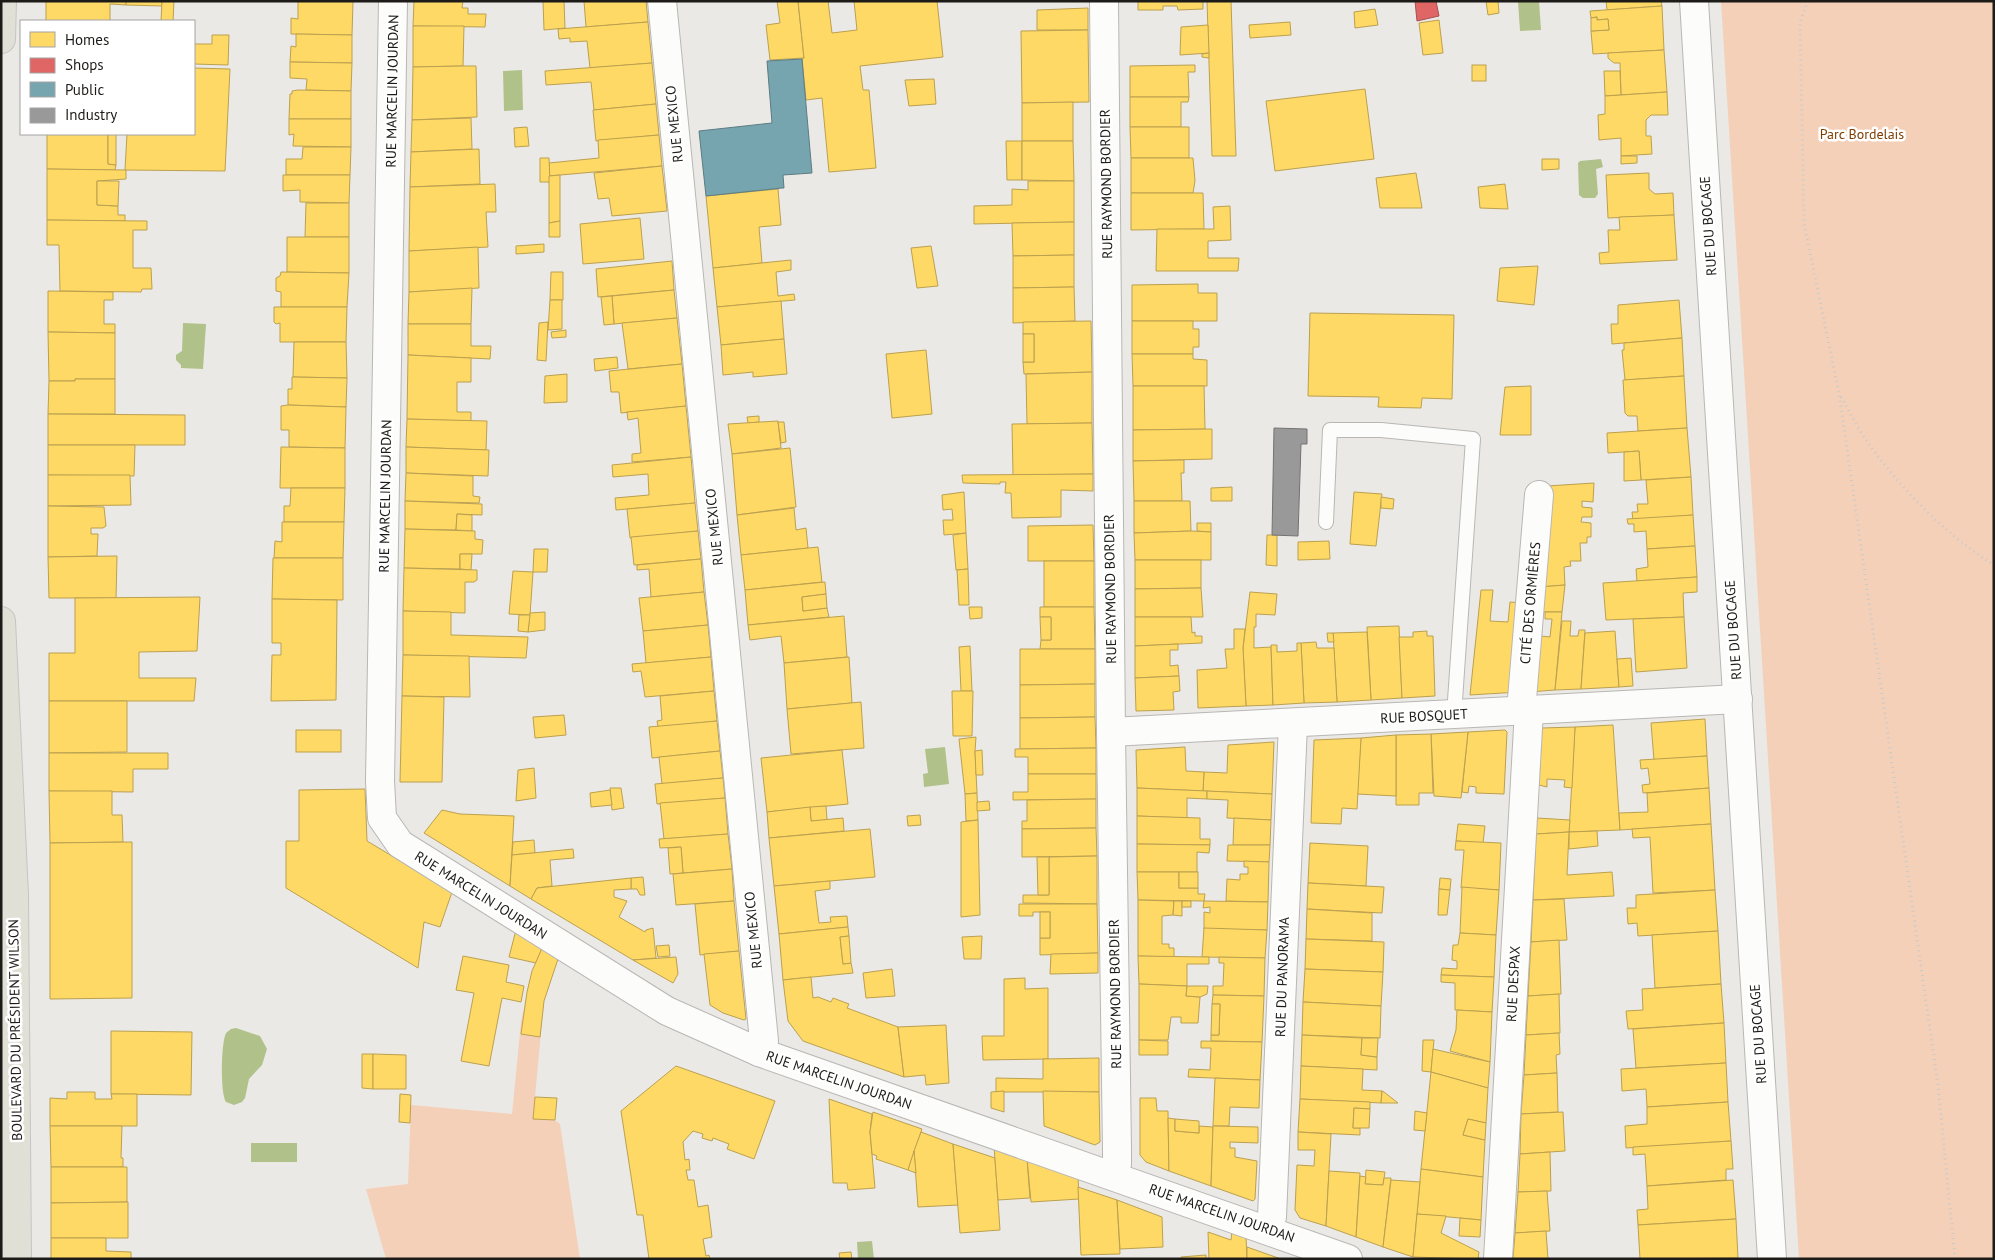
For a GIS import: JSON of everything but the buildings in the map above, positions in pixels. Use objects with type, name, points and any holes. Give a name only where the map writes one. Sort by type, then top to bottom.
[{"type":"main road","points":[[1,39],[2,1]]},
{"type":"main road","name":"BOULEVARD DU PRÉSIDENT WILSON","points":[[1,621],[14,895],[17,1259]]},
{"type":"street","name":"RUE MARCELIN JOURDAN","points":[[393,1],[380,771],[382,818],[400,844],[667,1011],[759,1052],[1348,1259]]},
{"type":"street","name":"RUE MEXICO","points":[[662,1],[764,1041],[759,1052]]},
{"type":"street","name":"RUE RAYMOND BORDIER","points":[[1104,1],[1117,1149],[1117,1164],[1113,1175]]},
{"type":"street","name":"RUE DU BOCAGE","points":[[1694,1],[1772,1259]]},
{"type":"street","name":"CITÉ DES ORMIÈRES","points":[[1525,711],[1539,495]]},
{"type":"street","name":"RUE BOSQUET","points":[[1111,732],[1292,724],[1738,699]]},
{"type":"street","name":"RUE DESPAX","points":[[1498,1259],[1525,711]]},
{"type":"street","name":"RUE DU PANORAMA","points":[[1267,1229],[1272,1217],[1292,724]]},
{"type":"street","points":[[1,1008],[16,1152]]},
{"type":"lane","points":[[1326,522],[1330,430],[1382,430],[1473,439],[1454,715]]},
{"type":"path","points":[[1808,1],[1800,22],[1804,224],[1839,393],[1938,1085],[1955,1259]]},
{"type":"path","points":[[1839,393],[1863,436],[1898,479],[1956,539],[1994,565]]},
{"type":"green space","name":"Parc Bordelais","points":[[1721,1],[1994,1],[1994,1259],[1799,1259]]},
{"type":"green space","points":[[555,966],[544,1001],[533,1118],[555,1120],[560,1124],[580,1259],[386,1259],[366,1189],[408,1184],[411,1105],[512,1114],[521,1022],[532,971]]},
{"type":"shaded area","points":[[1518,1],[1539,1],[1541,30],[1520,31]]},
{"type":"shaded area","points":[[522,70],[523,110],[504,111],[503,71]]},
{"type":"shaded area","points":[[1601,159],[1603,167],[1596,169],[1598,194],[1595,198],[1583,198],[1579,195],[1578,163],[1580,161]]},
{"type":"shaded area","points":[[183,323],[206,324],[203,369],[181,368],[181,365],[176,360],[176,355],[182,351]]},
{"type":"shaded area","points":[[945,747],[949,784],[924,787],[923,774],[928,773],[925,749]]},
{"type":"shaded area","points":[[236,1028],[260,1036],[267,1049],[262,1065],[249,1079],[245,1098],[242,1102],[234,1105],[226,1102],[224,1097],[222,1068],[224,1038],[226,1033]]},
{"type":"shaded area","points":[[251,1143],[297,1143],[297,1162],[251,1162]]},
{"type":"shaded area","points":[[872,1241],[874,1259],[858,1259],[857,1242]]}]
